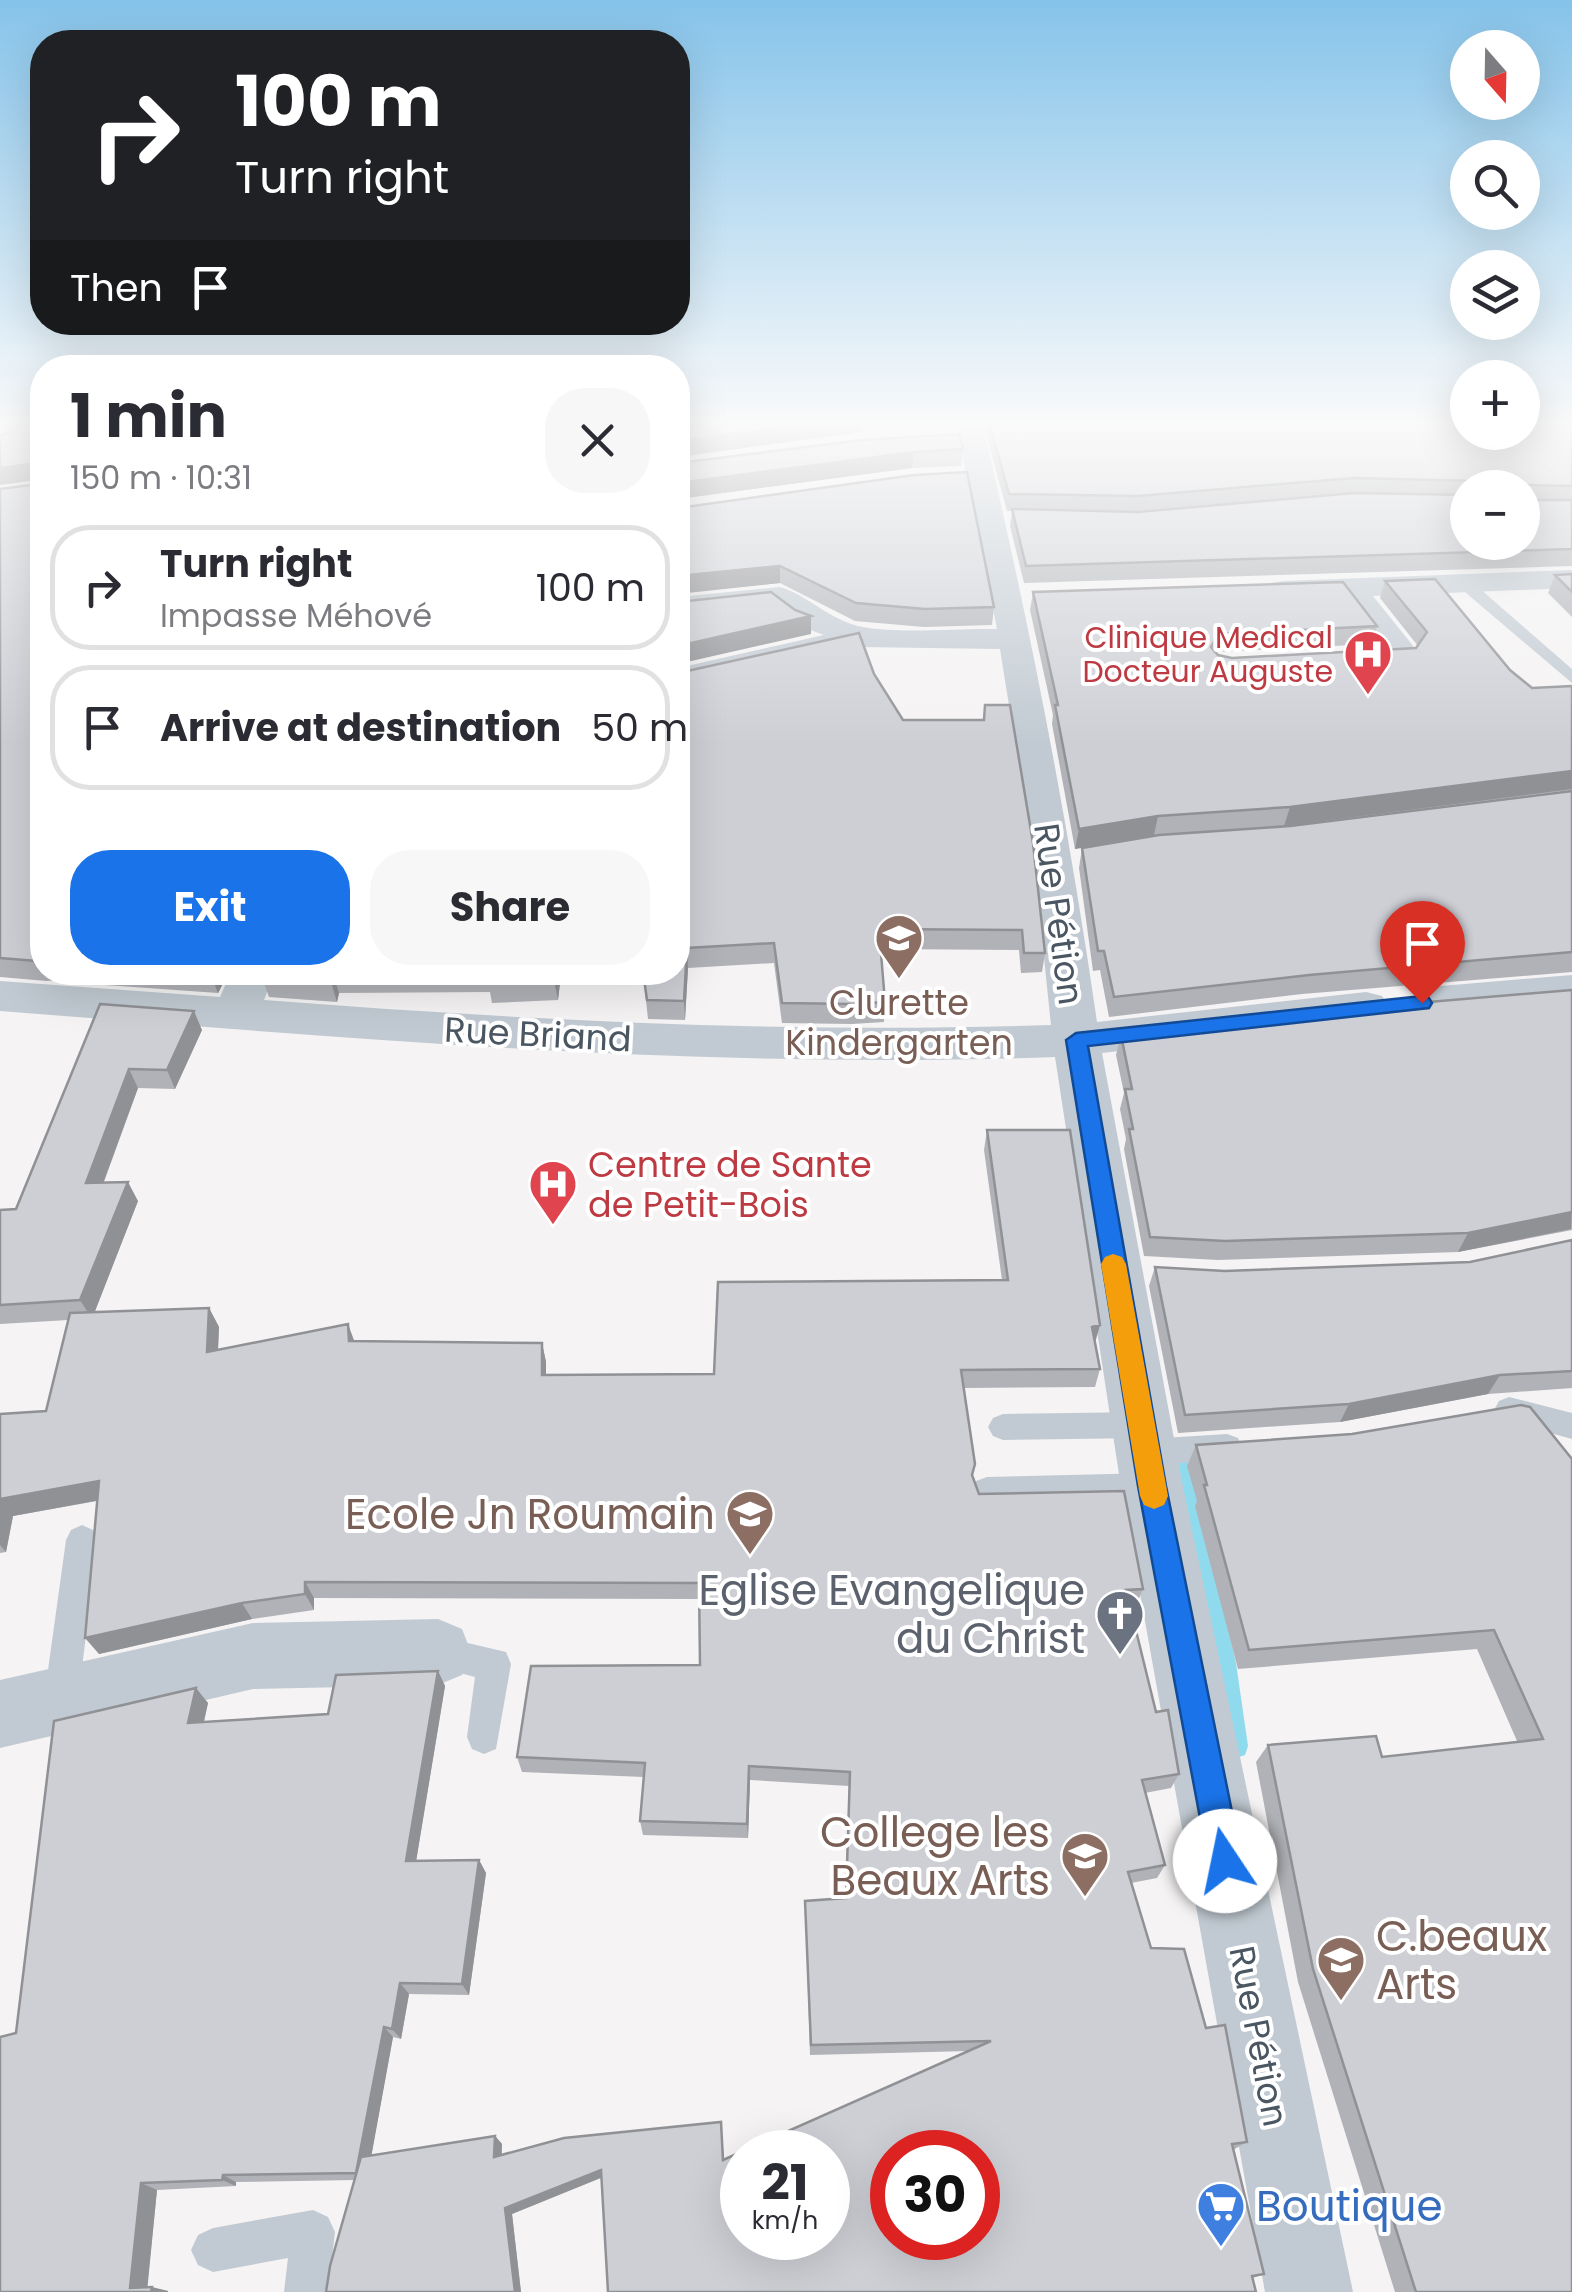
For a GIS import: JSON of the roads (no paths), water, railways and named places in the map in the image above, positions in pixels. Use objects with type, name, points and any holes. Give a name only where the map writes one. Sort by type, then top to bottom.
[{"type":"street","name":"Rue Pétion","points":[[1002,529],[1022,611],[1062,861],[1076,1040],[1126,1269],[1309,2292]]},
{"type":"street","points":[[1254,591],[1572,579]]},
{"type":"street","points":[[1302,661],[1384,658],[1401,652],[1350,588]]},
{"type":"street","points":[[690,606],[779,596],[808,618],[858,636]]},
{"type":"street","points":[[690,675],[858,636],[1022,611]]},
{"type":"street","points":[[235,1014],[247,985]]},
{"type":"street","name":"Rue Briand","points":[[0,996],[508,1034],[770,1045],[912,1046],[1076,1040],[1302,1013],[1572,990]]},
{"type":"street","points":[[30,1706],[254,1656],[438,1652]]},
{"type":"lane","points":[[1465,584],[1572,678]]},
{"type":"lane","points":[[1487,1413],[1506,1410],[1572,1426]]},
{"type":"lane","points":[[1003,1427],[1159,1453]]},
{"type":"lane","points":[[987,1491],[1159,1453],[1250,1446]]},
{"type":"lane","points":[[30,1706],[82,1540]]},
{"type":"lane","points":[[438,1652],[494,1664],[484,1737]]},
{"type":"lane","points":[[212,2250],[313,2232],[306,2292]]},
{"type":"waterway","points":[[1177,1458],[1224,1663],[1236,1746]]},
{"type":"place","name":"Clinique Medical Docteur Auguste","points":[[1368,696]]},
{"type":"place","name":"Clurette Kindergarten","points":[[899,980]]},
{"type":"place","name":"Centre de Sante de Petit-Bois","points":[[553,1226]]},
{"type":"place","name":"Ecole Jn Roumain","points":[[750,1556]]},
{"type":"place","name":"Eglise Evangelique du Christ","points":[[1120,1656]]},
{"type":"place","name":"College les Beaux Arts","points":[[1085,1898]]},
{"type":"place","name":"C.beaux Arts","points":[[1341,2002]]},
{"type":"place","name":"Boutique","points":[[1221,2248]]}]
